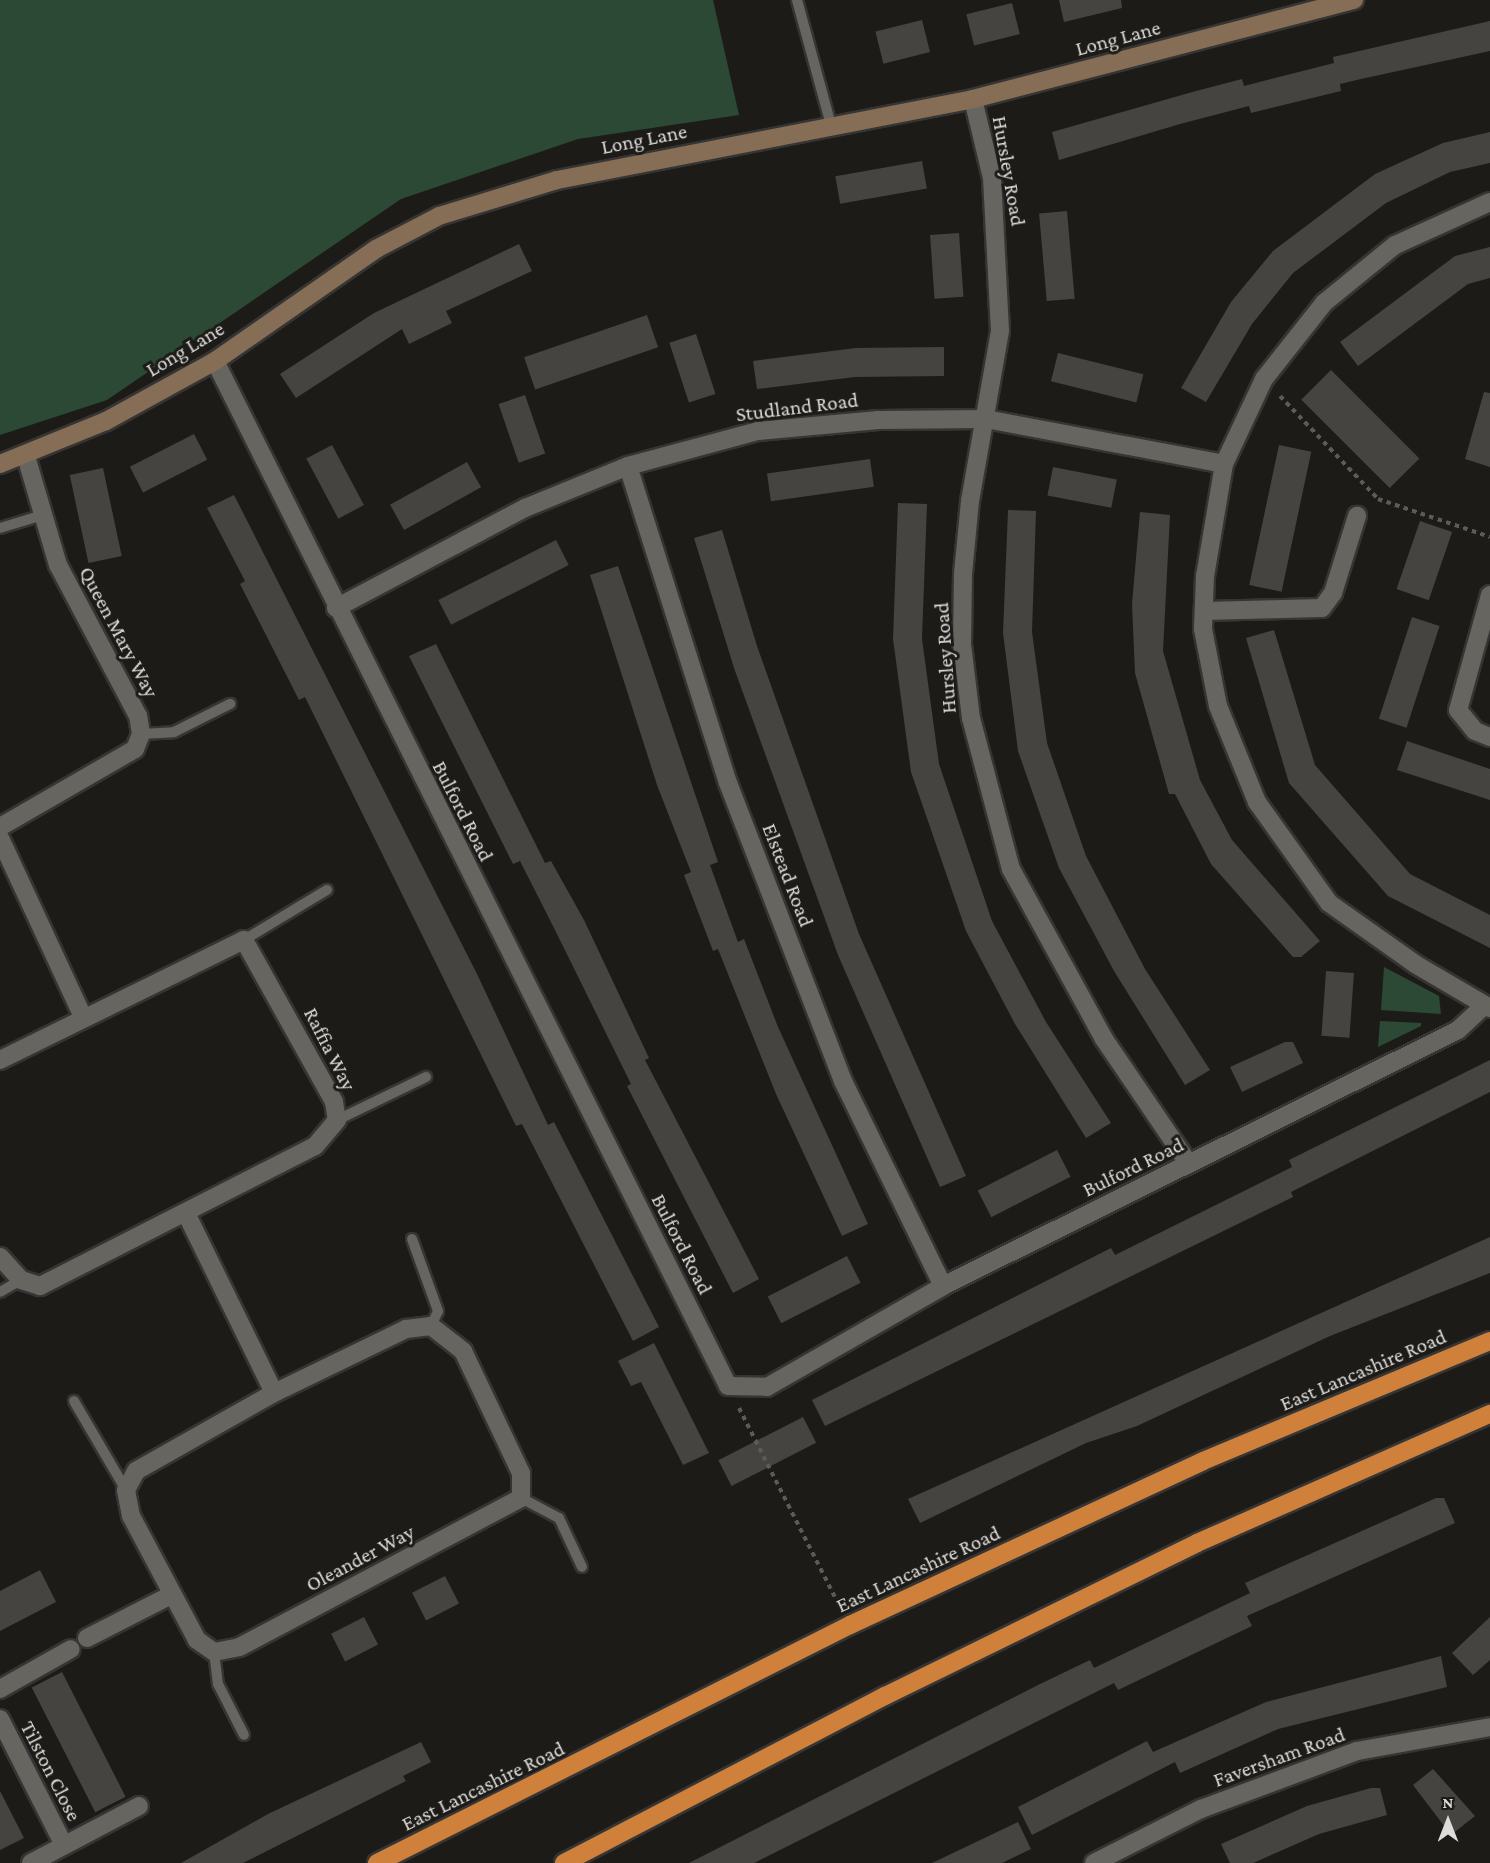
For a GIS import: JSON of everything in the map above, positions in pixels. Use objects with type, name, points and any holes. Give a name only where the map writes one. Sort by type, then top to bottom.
[{"type":"highway","name":"East Lancashire Road","points":[[377,1863],[850,1625],[1203,1461],[1490,1341]]},
{"type":"highway","points":[[564,1863],[885,1696],[1197,1543],[1490,1414]]},
{"type":"street","name":"Long Lane","points":[[0,464],[26,456],[106,421],[215,361],[376,249],[439,216],[557,180],[973,99],[1354,0]]},
{"type":"street","name":"Hursley Road","points":[[973,99],[992,178],[1000,246],[1000,331],[970,501],[962,644],[988,795],[1017,879],[1104,1039],[1189,1164]]},
{"type":"street","points":[[1487,1007],[1329,903],[1257,802],[1218,706],[1204,611],[1224,464],[1264,380],[1324,303],[1395,246],[1490,202]]},
{"type":"street","name":"Bulford Road","points":[[215,361],[336,608],[728,1386],[767,1387],[943,1286],[1458,1030],[1487,1007]]},
{"type":"street","name":"Studland Road","points":[[336,608],[525,508],[628,466],[758,431],[878,420],[986,419],[1224,464]]},
{"type":"street","name":"Queen Mary Way","points":[[26,456],[58,565],[138,716],[141,734]]},
{"type":"street","name":"Elstead Road","points":[[628,466],[732,794],[843,1080],[943,1286]]},
{"type":"street","points":[[1204,611],[1322,608],[1333,593],[1357,516]]},
{"type":"street","points":[[1490,595],[1458,710],[1475,731],[1490,737]]},
{"type":"street","points":[[0,827],[135,749],[141,734]]},
{"type":"street","points":[[0,838],[82,1017]]},
{"type":"street","points":[[0,1060],[82,1017],[243,940]]},
{"type":"street","name":"Raffia Way","points":[[21,1280],[40,1286],[186,1213],[315,1146],[337,1120],[334,1102],[243,940]]},
{"type":"street","points":[[186,1213],[274,1393]]},
{"type":"street","points":[[0,1257],[21,1280]]},
{"type":"street","points":[[214,1652],[196,1640],[171,1595],[131,1516],[126,1490],[136,1471],[274,1393],[405,1329],[431,1326],[463,1351],[521,1473],[520,1498]]},
{"type":"street","name":"Oleander Way","points":[[214,1652],[240,1647],[520,1498]]},
{"type":"street","points":[[87,1638],[171,1595]]},
{"type":"street","points":[[0,1689],[71,1649]]},
{"type":"street","name":"Tilston Close","points":[[0,1719],[63,1843]]},
{"type":"street","name":"Faversham Road","points":[[1094,1863],[1201,1809],[1358,1751],[1490,1726]]},
{"type":"street","name":"Tilston Close","points":[[31,1863],[63,1843],[139,1806]]},
{"type":"lane","points":[[797,0],[831,125]]},
{"type":"lane","points":[[0,528],[43,515]]},
{"type":"lane","points":[[141,734],[174,732],[230,704]]},
{"type":"lane","points":[[243,940],[327,890]]},
{"type":"lane","points":[[337,1120],[426,1077]]},
{"type":"lane","points":[[412,1239],[438,1311],[431,1326]]},
{"type":"lane","points":[[0,1292],[21,1280]]},
{"type":"lane","points":[[74,1401],[126,1490]]},
{"type":"lane","points":[[520,1498],[559,1518],[582,1567]]},
{"type":"lane","points":[[214,1652],[218,1684],[244,1735]]},
{"type":"path","points":[[1264,380],[1378,499],[1490,537]]},
{"type":"path","points":[[728,1386],[850,1625]]},
{"type":"green space","points":[[0,0],[713,0],[739,115],[578,139],[401,199],[107,400],[0,435]]},
{"type":"green space","points":[[1384,967],[1439,996],[1441,1014],[1381,1010]]},
{"type":"green space","points":[[1380,1021],[1421,1023],[1421,1026],[1378,1047]]},
{"type":"building","points":[[1059,0],[1121,0],[1122,8],[1064,22]]},
{"type":"building","points":[[1012,3],[1020,34],[974,45],[966,14]]},
{"type":"building","points":[[922,20],[930,52],[883,64],[875,32]]},
{"type":"building","points":[[1490,21],[1490,51],[1340,84],[1341,91],[1251,113],[1249,106],[1059,160],[1052,132],[1242,79],[1244,86],[1334,63],[1333,57]]},
{"type":"building","points":[[1490,132],[1490,163],[1450,172],[1386,203],[1293,273],[1252,324],[1206,402],[1181,388],[1231,302],[1273,251],[1375,174],[1443,143]]},
{"type":"building","points":[[922,161],[927,189],[840,204],[835,176]]},
{"type":"building","points":[[1067,211],[1075,299],[1047,301],[1039,213]]},
{"type":"building","points":[[959,233],[963,297],[935,299],[930,235]]},
{"type":"building","points":[[519,244],[532,271],[446,311],[452,323],[409,344],[402,329],[296,398],[280,374],[374,313]]},
{"type":"building","points":[[1490,247],[1490,278],[1468,284],[1358,366],[1340,342],[1455,256]]},
{"type":"building","points":[[647,315],[658,347],[535,389],[524,357]]},
{"type":"building","points":[[696,334],[715,394],[689,403],[669,343]]},
{"type":"building","points":[[944,347],[944,376],[855,377],[757,389],[753,361],[856,348]]},
{"type":"building","points":[[1058,353],[1143,374],[1136,402],[1051,381]]},
{"type":"building","points":[[1331,370],[1419,458],[1390,488],[1301,400]]},
{"type":"building","points":[[1484,392],[1490,393],[1490,467],[1465,459]]},
{"type":"building","points":[[525,395],[545,454],[519,463],[499,404]]},
{"type":"building","points":[[194,434],[207,460],[143,493],[130,467]]},
{"type":"building","points":[[332,445],[364,505],[338,519],[306,459]]},
{"type":"building","points":[[1279,445],[1311,452],[1282,592],[1249,585]]},
{"type":"building","points":[[870,459],[874,487],[771,501],[767,473]]},
{"type":"building","points":[[467,462],[481,487],[404,530],[390,505]]},
{"type":"building","points":[[1053,467],[1117,479],[1111,508],[1047,495]]},
{"type":"building","points":[[103,468],[122,556],[88,563],[70,475]]},
{"type":"building","points":[[234,495],[477,974],[548,1125],[554,1122],[659,1327],[633,1341],[522,1124],[516,1126],[305,697],[299,700],[240,584],[245,581],[207,508]]},
{"type":"building","points":[[898,503],[927,504],[922,639],[939,764],[992,921],[1046,1022],[1111,1123],[1086,1138],[1015,1024],[966,931],[911,772],[893,639]]},
{"type":"building","points":[[1008,510],[1036,511],[1032,632],[1047,743],[1086,856],[1145,969],[1210,1070],[1185,1085],[1114,971],[1059,868],[1018,751],[1003,633]]},
{"type":"building","points":[[1140,512],[1170,515],[1163,651],[1200,780],[1232,840],[1320,941],[1301,957],[1293,957],[1211,864],[1175,794],[1169,794],[1135,673],[1132,604]]},
{"type":"building","points":[[1420,521],[1452,532],[1429,600],[1397,589]]},
{"type":"building","points":[[722,530],[757,646],[859,934],[966,1176],[940,1187],[838,955],[734,668],[694,538]]},
{"type":"building","points":[[556,540],[569,565],[451,625],[438,600]]},
{"type":"building","points":[[618,566],[718,862],[710,865],[738,942],[744,939],[778,1027],[868,1224],[842,1236],[776,1094],[718,949],[713,951],[684,875],[691,872],[657,785],[590,575]]},
{"type":"building","points":[[1412,617],[1440,626],[1407,728],[1379,719]]},
{"type":"building","points":[[1274,630],[1315,765],[1410,874],[1490,915],[1490,948],[1388,896],[1289,783],[1246,638]]},
{"type":"building","points":[[436,644],[545,863],[551,861],[584,920],[649,1058],[645,1060],[759,1279],[733,1293],[627,1086],[631,1084],[520,861],[513,864],[409,656]]},
{"type":"building","points":[[1407,741],[1490,769],[1490,800],[1397,770]]},
{"type":"building","points":[[1326,971],[1354,973],[1349,1038],[1321,1036]]},
{"type":"building","points":[[1285,1042],[1293,1042],[1303,1063],[1242,1092],[1230,1067]]},
{"type":"building","points":[[1490,1060],[1490,1092],[1291,1192],[1293,1197],[825,1426],[812,1400],[1111,1248],[1115,1255],[1292,1167],[1289,1160]]},
{"type":"building","points":[[1057,1150],[1071,1177],[991,1217],[978,1190]]},
{"type":"building","points":[[1490,1237],[1490,1273],[1330,1336],[1137,1426],[1086,1443],[920,1523],[908,1499]]},
{"type":"building","points":[[847,1256],[861,1283],[781,1323],[768,1296]]},
{"type":"building","points":[[654,1343],[709,1453],[683,1465],[641,1382],[631,1386],[618,1361]]},
{"type":"building","points":[[803,1417],[816,1443],[732,1486],[718,1460]]},
{"type":"building","points":[[1436,1498],[1444,1498],[1455,1523],[1247,1616],[1252,1626],[1118,1690],[1114,1683],[754,1863],[689,1863],[1038,1685],[1090,1660],[1094,1668],[1250,1593],[1245,1583]]},
{"type":"building","points":[[40,1570],[56,1602],[0,1631],[0,1591]]},
{"type":"building","points":[[445,1576],[459,1604],[426,1620],[412,1593]]},
{"type":"building","points":[[364,1617],[378,1645],[345,1661],[331,1634]]},
{"type":"building","points":[[1490,1617],[1490,1660],[1473,1675],[1452,1653]]},
{"type":"building","points":[[1441,1656],[1447,1687],[1278,1729],[1180,1773],[1175,1762],[1032,1835],[1018,1807],[1147,1741],[1153,1752],[1266,1702]]},
{"type":"building","points":[[62,1672],[126,1797],[95,1812],[32,1687]]},
{"type":"building","points":[[421,1742],[431,1762],[403,1776],[406,1781],[243,1863],[181,1863],[268,1814]]},
{"type":"building","points":[[1433,1769],[1475,1816],[1451,1835],[1413,1785]]},
{"type":"building","points":[[1371,1788],[1380,1788],[1387,1815],[1319,1834],[1253,1863],[1230,1863],[1221,1844],[1307,1806]]},
{"type":"building","points":[[0,1791],[24,1838],[0,1850]]},
{"type":"building","points":[[1018,1822],[1031,1849],[1002,1863],[932,1863]]}]
